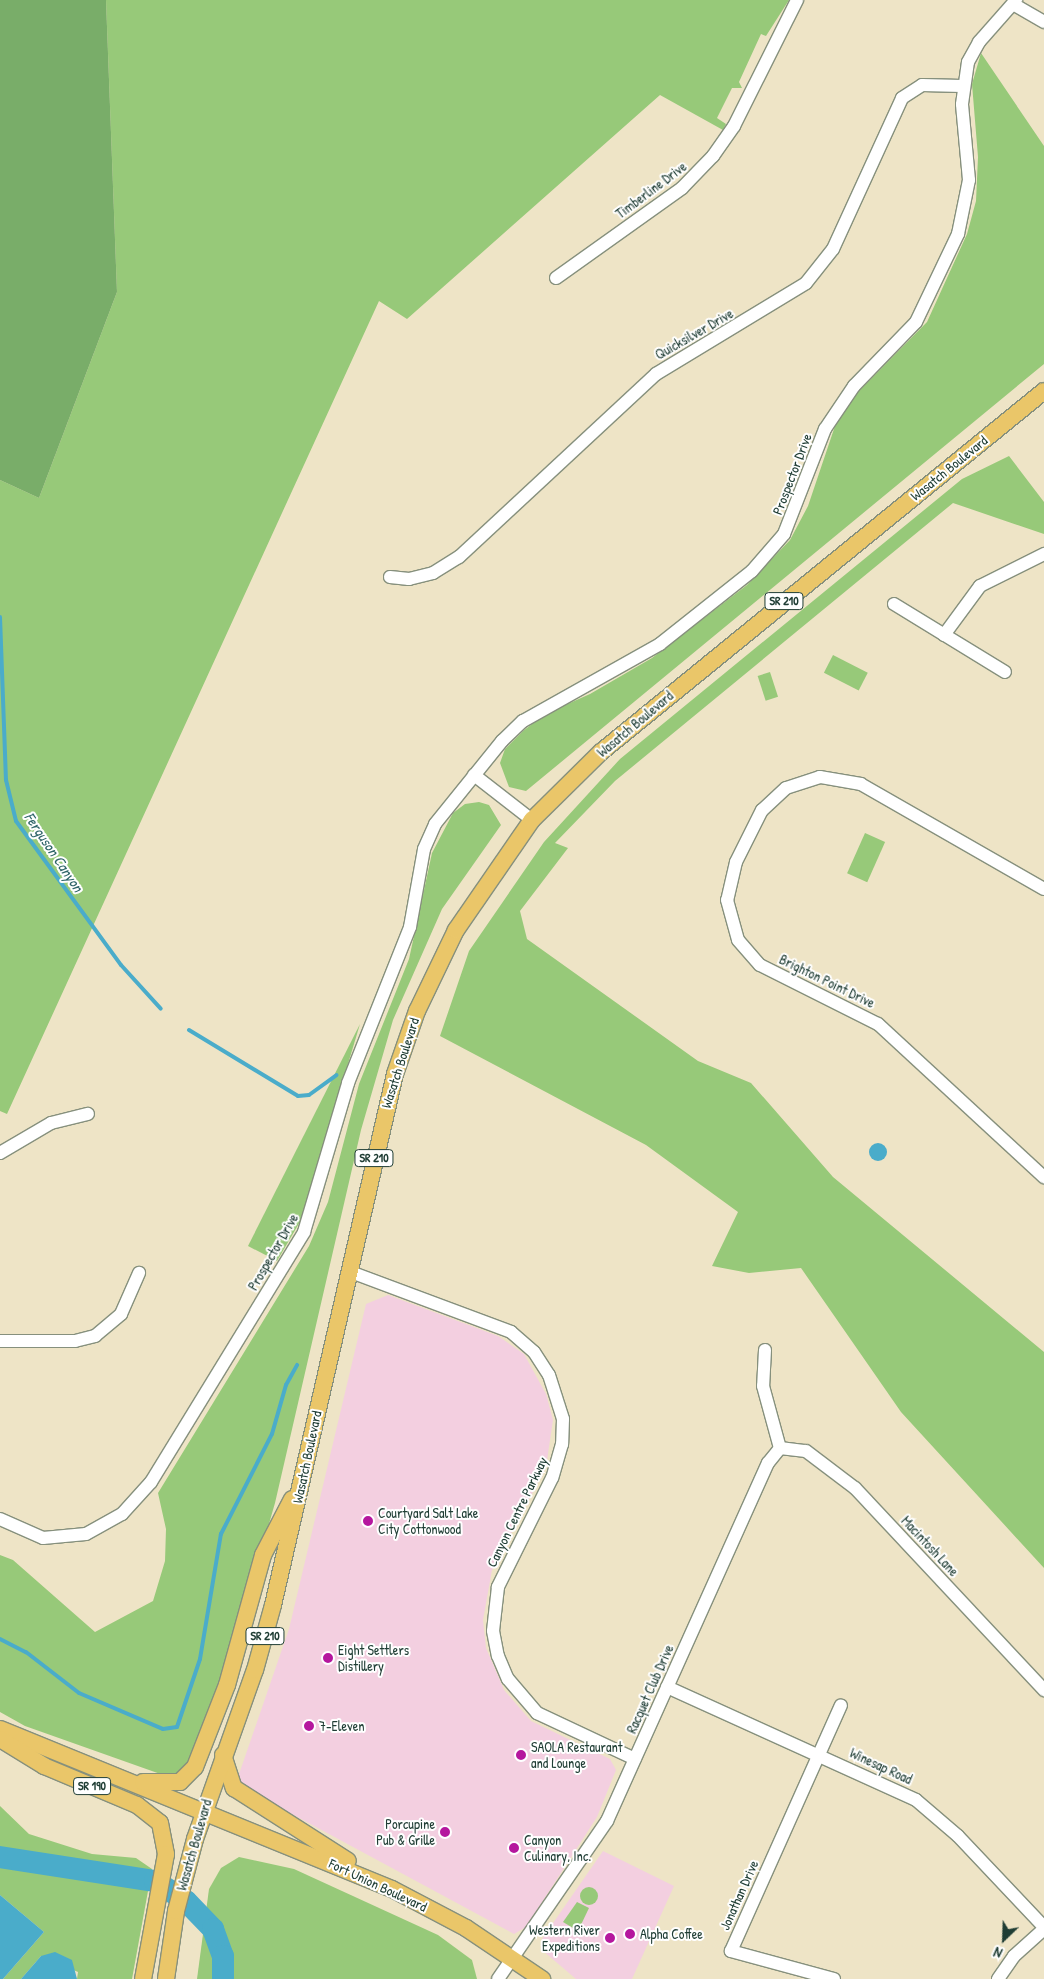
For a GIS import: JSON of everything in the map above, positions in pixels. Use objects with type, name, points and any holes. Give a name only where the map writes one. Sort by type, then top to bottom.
[{"type":"main road","name":"Wasatch Boulevard","points":[[166,1979],[176,1911],[189,1860],[204,1810],[264,1639],[388,1100],[417,1011],[469,909],[532,820],[600,752],[1044,391]]},
{"type":"main road","points":[[127,1782],[175,1783],[191,1774],[228,1685],[263,1555],[302,1479]]},
{"type":"main road","name":"SR 190","points":[[0,1729],[127,1782],[204,1810]]},
{"type":"main road","name":"SR 190","points":[[0,1739],[37,1762],[149,1812],[163,1828],[166,1848],[154,1903],[143,1979]]},
{"type":"main road","points":[[223,1755],[228,1778],[237,1791],[392,1889]]},
{"type":"main road","name":"Fort Union Boulevard","points":[[204,1810],[392,1889],[466,1928],[542,1979]]},
{"type":"street","name":"Timberline Drive","points":[[556,278],[682,188],[713,156],[734,126],[797,0]]},
{"type":"street","points":[[1015,2],[1044,22]]},
{"type":"street","name":"Prospector Drive","points":[[0,1519],[43,1538],[86,1534],[122,1514],[151,1482],[304,1232],[348,1083],[410,927],[424,849],[436,824],[474,775],[523,721],[660,644],[752,570],[784,534],[825,429],[854,386],[916,322],[958,234],[969,180],[962,86],[979,42],[1015,2]]},
{"type":"street","name":"Quicksilver Drive","points":[[390,577],[409,579],[434,573],[459,556],[656,374],[806,283],[833,248],[902,98],[922,85],[962,86]]},
{"type":"street","points":[[944,635],[980,586],[1044,554]]},
{"type":"street","points":[[894,604],[1005,672]]},
{"type":"street","points":[[474,775],[532,820]]},
{"type":"street","name":"Brighton Point Drive","points":[[1044,889],[861,784],[820,777],[786,788],[762,810],[736,862],[727,900],[738,940],[760,965],[878,1024],[1044,1177]]},
{"type":"street","points":[[0,1153],[51,1123],[88,1114]]},
{"type":"street","name":"Canyon Centre Parkway","points":[[348,1271],[511,1332],[534,1352],[549,1375],[563,1419],[562,1444],[552,1478],[498,1587],[493,1631],[498,1656],[508,1679],[537,1713],[635,1759]]},
{"type":"street","points":[[0,1341],[75,1342],[95,1336],[121,1314],[139,1272]]},
{"type":"street","points":[[765,1350],[763,1386],[780,1448]]},
{"type":"street","name":"Racquet Club Drive","points":[[498,1979],[593,1845],[668,1687],[768,1463],[780,1448]]},
{"type":"street","name":"Macintosh Lane","points":[[780,1448],[806,1451],[855,1488],[1044,1690]]},
{"type":"street","name":"Winesap Road","points":[[668,1687],[895,1788],[939,1817],[1044,1928]]},
{"type":"street","points":[[818,1754],[841,1705]]},
{"type":"street","name":"Jonathan Drive","points":[[818,1754],[731,1951],[760,1962],[833,1979]]},
{"type":"street","points":[[998,1979],[1014,1956],[1044,1928]]},
{"type":"shaded area","points":[[388,1295],[498,1336],[524,1354],[546,1394],[553,1420],[546,1467],[492,1570],[483,1620],[486,1648],[504,1690],[531,1721],[610,1759],[616,1770],[597,1817],[526,1927],[514,1934],[242,1787],[237,1780],[289,1629],[366,1304]]},
{"type":"shaded area","points":[[603,1851],[674,1886],[632,1979],[576,1979],[542,1950],[542,1939]]},
{"type":"green space","points":[[0,0],[106,0],[117,292],[39,498],[0,480]]},
{"type":"green space","points":[[106,0],[789,0],[766,36],[761,34],[739,82],[742,88],[732,88],[717,118],[726,124],[723,130],[660,95],[407,319],[379,301],[7,1114],[0,1111],[0,480],[39,498],[117,292]]},
{"type":"green space","points":[[981,53],[1044,146],[1044,364],[526,791],[509,787],[500,763],[505,749],[523,731],[545,714],[590,694],[652,658],[747,585],[790,540],[808,506],[835,426],[857,393],[927,322],[967,234],[976,201],[978,157],[972,84]]},
{"type":"green space","points":[[1009,456],[1044,502],[1044,534],[953,503],[615,781],[555,843],[568,848],[520,911],[527,939],[698,1061],[751,1083],[833,1177],[1044,1352],[1044,1568],[901,1412],[801,1268],[749,1273],[712,1266],[738,1212],[646,1145],[440,1036],[469,951],[544,842],[620,759],[962,479]]},
{"type":"green space","points":[[833,655],[868,673],[859,691],[824,673]]},
{"type":"green space","points":[[770,672],[778,697],[766,701],[758,676]]},
{"type":"green space","points":[[479,802],[489,805],[501,825],[442,909],[393,1020],[361,1130],[275,1503],[223,1683],[185,1772],[166,1776],[25,1726],[0,1712],[0,1555],[13,1560],[95,1632],[153,1601],[165,1561],[166,1529],[158,1493],[309,1246],[328,1202],[359,1084],[409,959],[432,853],[453,813],[465,804]]},
{"type":"green space","points":[[865,833],[885,842],[867,882],[847,873]]},
{"type":"green space","points":[[360,1024],[301,1220],[277,1261],[248,1246]]},
{"type":"green space","points":[[0,1806],[29,1834],[92,1854],[136,1858],[152,1869],[132,1979],[77,1979],[78,1972],[41,1956],[21,1979],[3,1979],[44,1932],[0,1895]]},
{"type":"green space","points":[[239,1857],[294,1869],[438,1935],[472,1960],[477,1979],[197,1979],[209,1889],[221,1868]]},
{"type":"green space","points":[[589,1887],[595,1890],[598,1896],[595,1902],[589,1905],[583,1902],[580,1896],[583,1890]]},
{"type":"green space","points":[[577,1902],[589,1908],[578,1931],[563,1922]]},
{"type":"water","points":[[878,1143],[884,1146],[887,1152],[884,1158],[878,1161],[872,1158],[869,1152],[872,1146]]},
{"type":"water","points":[[0,1895],[44,1932],[3,1979],[0,1979]]},
{"type":"water","points":[[55,1952],[72,1960],[77,1979],[21,1979],[41,1956]]},
{"type":"waterway","name":"Ferguson Canyon","points":[[0,617],[6,780],[16,821],[121,965],[161,1009]]},
{"type":"waterway","name":"Ferguson Canyon","points":[[189,1030],[298,1096],[309,1095],[337,1075]]},
{"type":"waterway","points":[[0,1639],[26,1652],[79,1693],[163,1729],[177,1727],[200,1659],[221,1534],[272,1434],[286,1385],[297,1365]]},
{"type":"waterway","points":[[0,1857],[155,1881],[186,1901],[213,1929],[223,1956],[223,1979]]},
{"type":"place","name":"Courtyard Salt Lake City Cottonwood","points":[[368,1521]]},
{"type":"place","name":"Eight Settlers Distillery","points":[[328,1658]]},
{"type":"place","name":"7-Eleven","points":[[309,1726]]},
{"type":"place","name":"SAOLA Restaurant and Lounge","points":[[521,1755]]},
{"type":"place","name":"Porcupine Pub & Grille","points":[[445,1832]]},
{"type":"place","name":"Canyon Culinary, Inc.","points":[[514,1848]]},
{"type":"place","name":"Alpha Coffee","points":[[630,1934]]},
{"type":"place","name":"Western River Expeditions","points":[[610,1938]]}]
